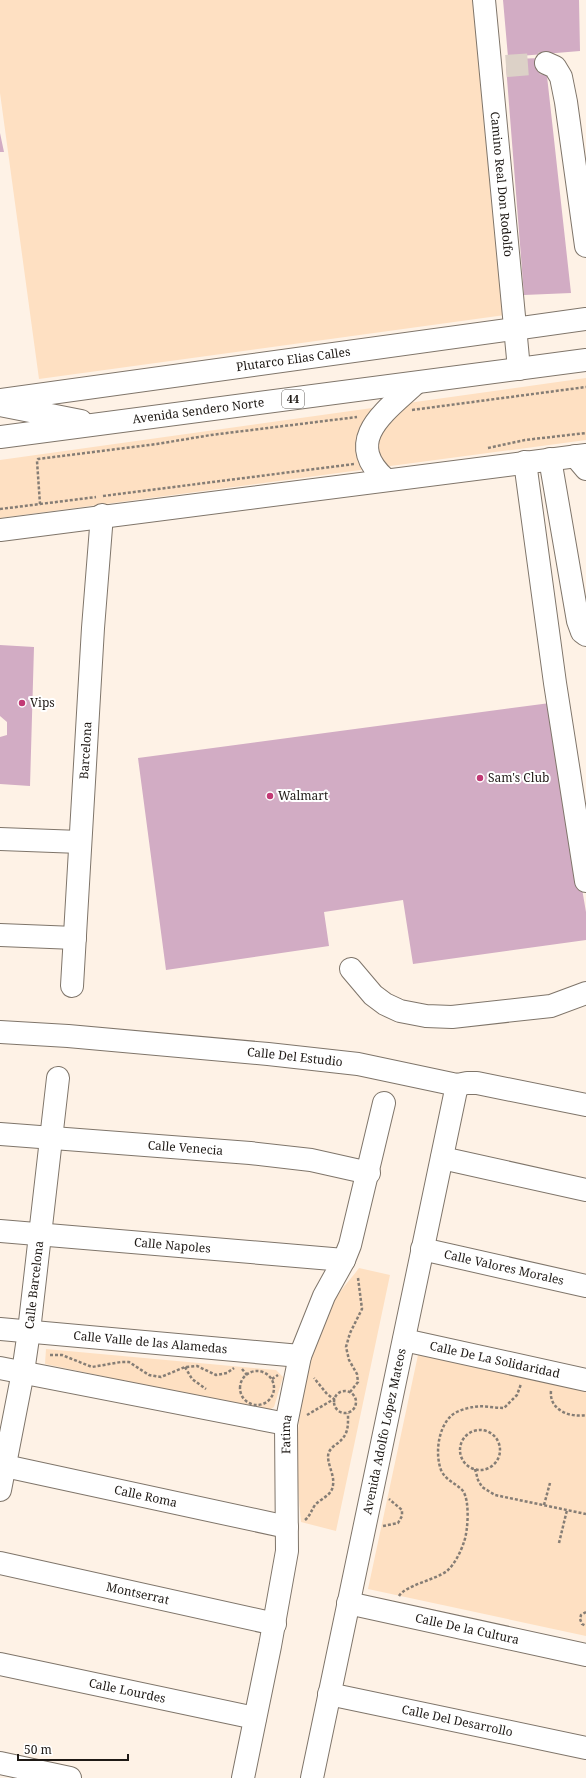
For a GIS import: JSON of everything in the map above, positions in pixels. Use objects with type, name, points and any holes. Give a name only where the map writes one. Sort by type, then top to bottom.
[{"type":"street","name":"Camino Real Don Rodolfo","points":[[484,0],[498,67],[515,329],[519,369]]},
{"type":"street","points":[[546,64],[554,67],[561,77],[566,102],[586,246]]},
{"type":"street","name":"Plutarco Elias Calles","points":[[0,400],[586,319]]},
{"type":"street","name":"Avenida Sendero Norte","points":[[0,437],[586,360]]},
{"type":"street","points":[[385,479],[377,472],[370,462],[367,440],[374,423],[416,383]]},
{"type":"street","points":[[0,404],[98,425]]},
{"type":"street","points":[[550,459],[578,621],[582,632],[586,635]]},
{"type":"street","points":[[0,530],[102,515],[525,462],[550,459],[582,460]]},
{"type":"street","points":[[525,462],[555,683],[586,881]]},
{"type":"street","name":"Barcelona","points":[[72,986],[93,628],[102,515]]},
{"type":"street","points":[[0,840],[80,842]]},
{"type":"street","points":[[0,936],[75,938]]},
{"type":"street","points":[[351,969],[373,995],[386,1004],[400,1011],[426,1016],[452,1016],[551,1006],[586,993]]},
{"type":"street","name":"Calle Del Estudio","points":[[0,1032],[68,1036],[268,1054],[358,1064],[457,1085],[477,1083],[586,1105]]},
{"type":"street","name":"Calle Barcelona","points":[[0,1490],[29,1331],[58,1078]]},
{"type":"street","name":"Avenida Adolfo López Mateos","points":[[312,1778],[457,1085]]},
{"type":"street","name":"Fatima","points":[[243,1778],[275,1624],[287,1551],[294,1521],[287,1420],[299,1363],[324,1296],[344,1260],[350,1245],[384,1103]]},
{"type":"street","name":"Calle Venecia","points":[[0,1134],[213,1149],[311,1160],[368,1173]]},
{"type":"street","points":[[442,1158],[586,1190]]},
{"type":"street","name":"Calle Napoles","points":[[0,1231],[344,1260]]},
{"type":"street","name":"Calle Valores Morales","points":[[422,1250],[586,1286]]},
{"type":"street","name":"Calle Valle de las Alamedas","points":[[0,1329],[29,1331],[299,1363]]},
{"type":"street","name":"Calle De La Solidaridad","points":[[404,1340],[586,1380]]},
{"type":"street","points":[[0,1368],[287,1420]]},
{"type":"street","name":"Calle Roma","points":[[5,1466],[294,1521]]},
{"type":"street","name":"Montserrat","points":[[0,1563],[275,1624]]},
{"type":"street","name":"Calle De la Cultura","points":[[348,1603],[586,1655]]},
{"type":"street","name":"Calle Lourdes","points":[[0,1664],[255,1718]]},
{"type":"street","name":"Calle Del Desarrollo","points":[[329,1694],[586,1748]]},
{"type":"street","points":[[0,1762],[70,1778]]},
{"type":"path","points":[[40,504],[38,459],[157,444],[211,435],[586,388]]},
{"type":"path","points":[[487,448],[525,440],[586,433]]},
{"type":"path","points":[[0,509],[370,462]]},
{"type":"path","points":[[344,1260],[358,1278],[362,1309],[350,1333],[346,1347],[349,1360],[357,1374],[358,1382],[350,1392]]},
{"type":"path","points":[[353,1282],[358,1278]]},
{"type":"path","points":[[50,1355],[62,1355],[92,1367],[129,1362],[149,1375],[161,1378],[185,1367],[197,1366],[216,1375],[227,1373],[236,1367],[241,1367],[247,1375]]},
{"type":"path","points":[[287,1420],[300,1419],[328,1401],[334,1399],[340,1391],[350,1392],[356,1397],[356,1404],[353,1410],[348,1412],[342,1413],[336,1409],[334,1399],[327,1394],[310,1372],[299,1363]]},
{"type":"path","points":[[257,1371],[268,1375],[272,1379],[274,1390],[269,1400],[259,1405],[244,1399],[240,1389],[241,1383],[247,1375],[257,1371]]},
{"type":"path","points":[[398,1599],[401,1593],[448,1570],[465,1540],[468,1513],[467,1500],[464,1492],[446,1478],[439,1460],[438,1449],[445,1424],[451,1415],[474,1406],[504,1408],[517,1395],[523,1380]]},
{"type":"path","points":[[551,1386],[551,1399],[558,1410],[572,1415],[586,1415]]},
{"type":"path","points":[[294,1521],[303,1521],[309,1517],[320,1500],[328,1496],[333,1486],[333,1478],[328,1459],[329,1452],[342,1440],[349,1430],[348,1412]]},
{"type":"path","points":[[475,1469],[488,1468],[498,1459],[500,1445],[497,1439],[486,1431],[480,1430],[468,1434],[460,1444],[460,1451],[464,1463],[475,1469],[478,1480],[482,1486],[491,1493],[544,1506],[586,1514]]},
{"type":"path","points":[[544,1506],[550,1483]]},
{"type":"path","points":[[388,1506],[391,1492]]},
{"type":"path","points":[[383,1526],[398,1523],[402,1516],[402,1510],[389,1499]]},
{"type":"path","points":[[559,1543],[567,1510]]},
{"type":"path","points":[[382,1534],[385,1519]]},
{"type":"path","points":[[586,1612],[581,1614],[580,1619],[582,1624],[586,1626]]},
{"type":"shaded area","points":[[0,0],[478,0],[505,315],[39,379],[0,93]]},
{"type":"shaded area","points":[[586,378],[586,440],[0,518],[0,460]]},
{"type":"shaded area","points":[[359,1268],[390,1275],[336,1531],[301,1522],[297,1466],[300,1410],[311,1355],[321,1329],[336,1298]]},
{"type":"shaded area","points":[[46,1349],[276,1370],[283,1377],[274,1407],[268,1411],[45,1364]]},
{"type":"shaded area","points":[[418,1355],[586,1391],[586,1636],[368,1589]]},
{"type":"building","points":[[503,0],[579,0],[580,51],[508,57]]},
{"type":"building","points":[[545,58],[571,293],[524,295],[506,59]]},
{"type":"building","points":[[0,133],[4,152],[0,152]]},
{"type":"building","points":[[0,645],[34,647],[30,786],[0,784],[0,737],[7,735],[7,722],[0,716]]},
{"type":"building","points":[[550,703],[586,912],[586,940],[413,964],[403,900],[324,912],[329,946],[166,970],[138,758]]},
{"type":"tunnel","points":[[506,66],[546,63]]},
{"type":"place","name":"Vips","points":[[22,703]]},
{"type":"place","name":"Sam's Club","points":[[480,778]]},
{"type":"place","name":"Walmart","points":[[270,796]]}]
